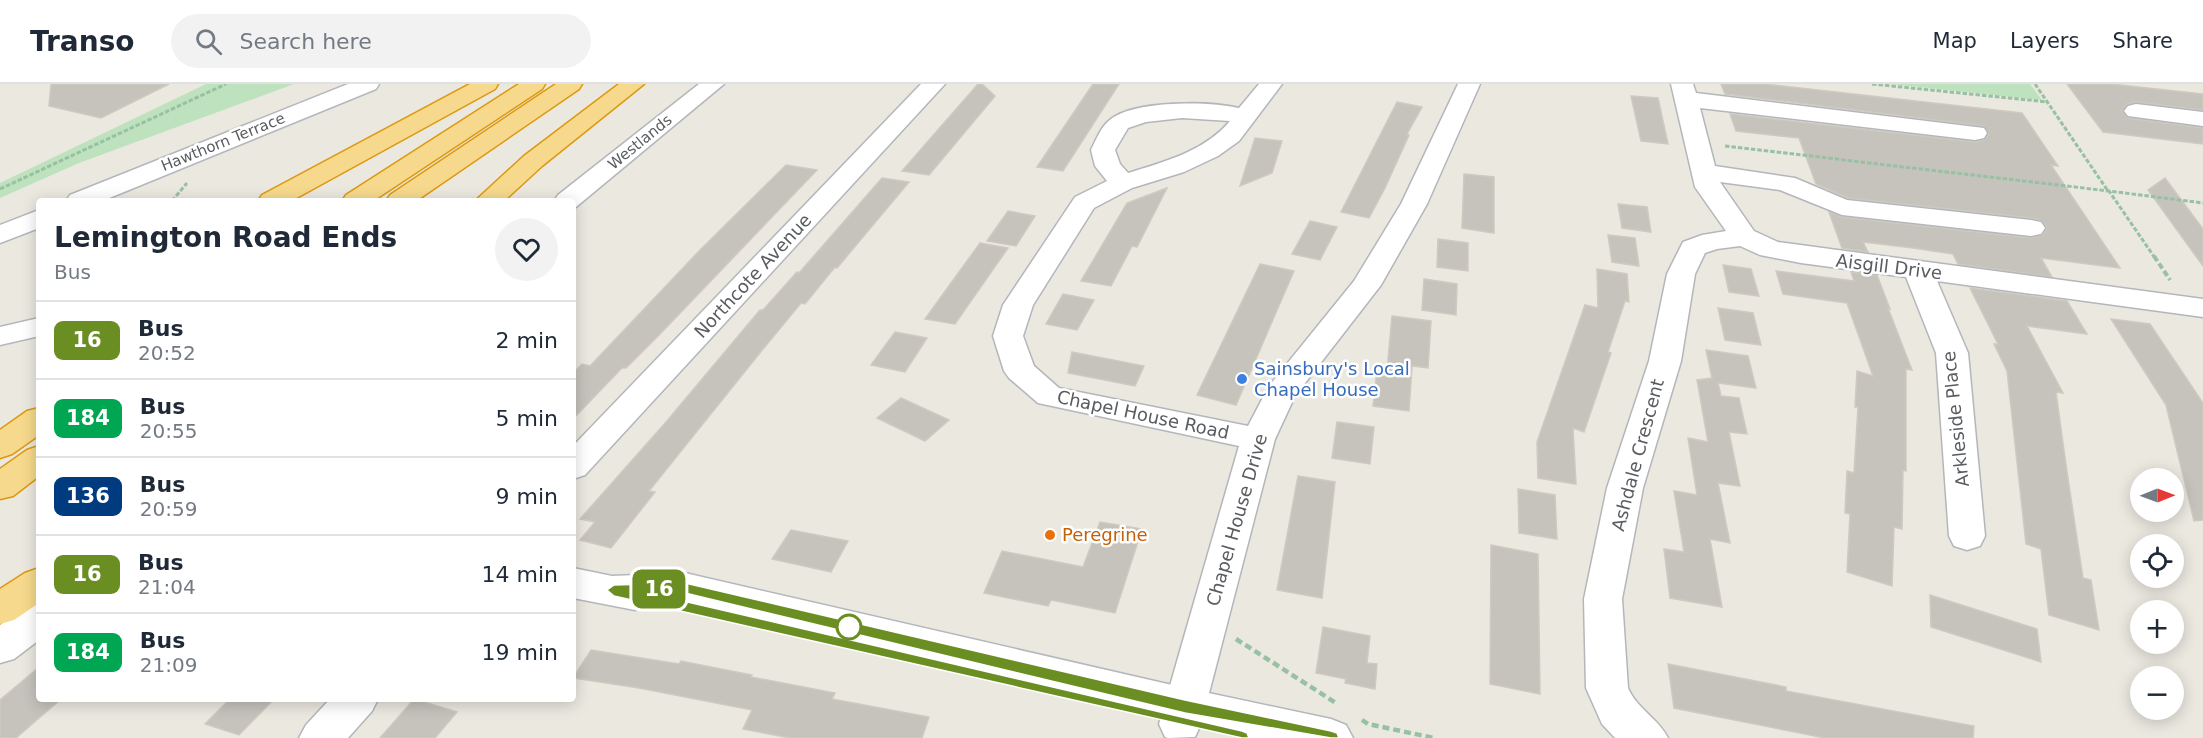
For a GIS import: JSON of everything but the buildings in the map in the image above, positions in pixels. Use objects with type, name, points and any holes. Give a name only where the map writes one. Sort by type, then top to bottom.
[{"type":"highway","points":[[277,198],[487,84]]},
{"type":"highway","points":[[360,198],[534,84]]},
{"type":"highway","points":[[403,198],[571,84]]},
{"type":"highway","points":[[491,198],[533,161],[633,84]]},
{"type":"highway","points":[[0,446],[36,421]]},
{"type":"highway","points":[[0,487],[36,460]]},
{"type":"highway","points":[[0,609],[36,583]]},
{"type":"street","name":"Hawthorn Terrace","points":[[86,198],[368,84]]},
{"type":"street","name":"Westlands","points":[[571,198],[713,84]]},
{"type":"street","name":"Northcote Avenue","points":[[576,464],[934,84]]},
{"type":"street","name":"Chapel House Road","points":[[1258,439],[1049,396],[1020,371],[1008,336],[1018,304],[1084,203],[1123,183],[1175,166],[1209,150],[1230,136],[1270,84]]},
{"type":"street","name":"Chapel House Drive","points":[[1182,715],[1258,439],[1280,393],[1372,275],[1414,204],[1469,84]]},
{"type":"street","points":[[1744,237],[1708,187],[1684,91],[1975,133]]},
{"type":"street","points":[[1123,183],[1108,166],[1102,150],[1119,123],[1143,114],[1215,110],[1233,112],[1245,117]]},
{"type":"street","points":[[2136,111],[2203,119]]},
{"type":"street","points":[[1704,172],[1785,183],[1842,207],[2031,228]]},
{"type":"street","points":[[0,235],[36,219]]},
{"type":"street","name":"Aisgill Drive","points":[[1744,237],[1770,249],[1801,255],[2198,314]]},
{"type":"street","name":"Ashdale Crescent","points":[[1646,738],[1638,734],[1617,711],[1607,688],[1603,599],[1605,588],[1625,488],[1665,361],[1681,274],[1693,248],[1713,241],[1744,237]]},
{"type":"street","name":"Arkleside Place","points":[[1918,271],[1952,353],[1967,536]]},
{"type":"street","points":[[0,336],[36,328]]},
{"type":"street","points":[[0,595],[36,582]]},
{"type":"street","points":[[576,584],[1182,715],[1242,738]]},
{"type":"street","points":[[0,647],[36,620]]},
{"type":"street","points":[[321,738],[354,702]]},
{"type":"street","points":[[1182,715],[1342,720]]},
{"type":"path","points":[[0,189],[226,84]]},
{"type":"path","points":[[1872,84],[2048,102]]},
{"type":"path","points":[[2035,84],[2198,314]]},
{"type":"path","points":[[1696,142],[2203,203]]},
{"type":"path","points":[[1208,621],[1342,720],[1434,738]]},
{"type":"green space","points":[[206,84],[294,84],[79,163],[0,198],[0,183]]},
{"type":"green space","points":[[1891,84],[2030,84],[2042,100]]},
{"type":"bus line","name":"16","points":[[1242,738],[614,590],[685,588],[1185,706],[1331,738]]},
{"type":"place","name":"Sainsbury's Local Chapel House","points":[[1242,379]]},
{"type":"place","name":"Peregrine","points":[[1050,535]]}]
